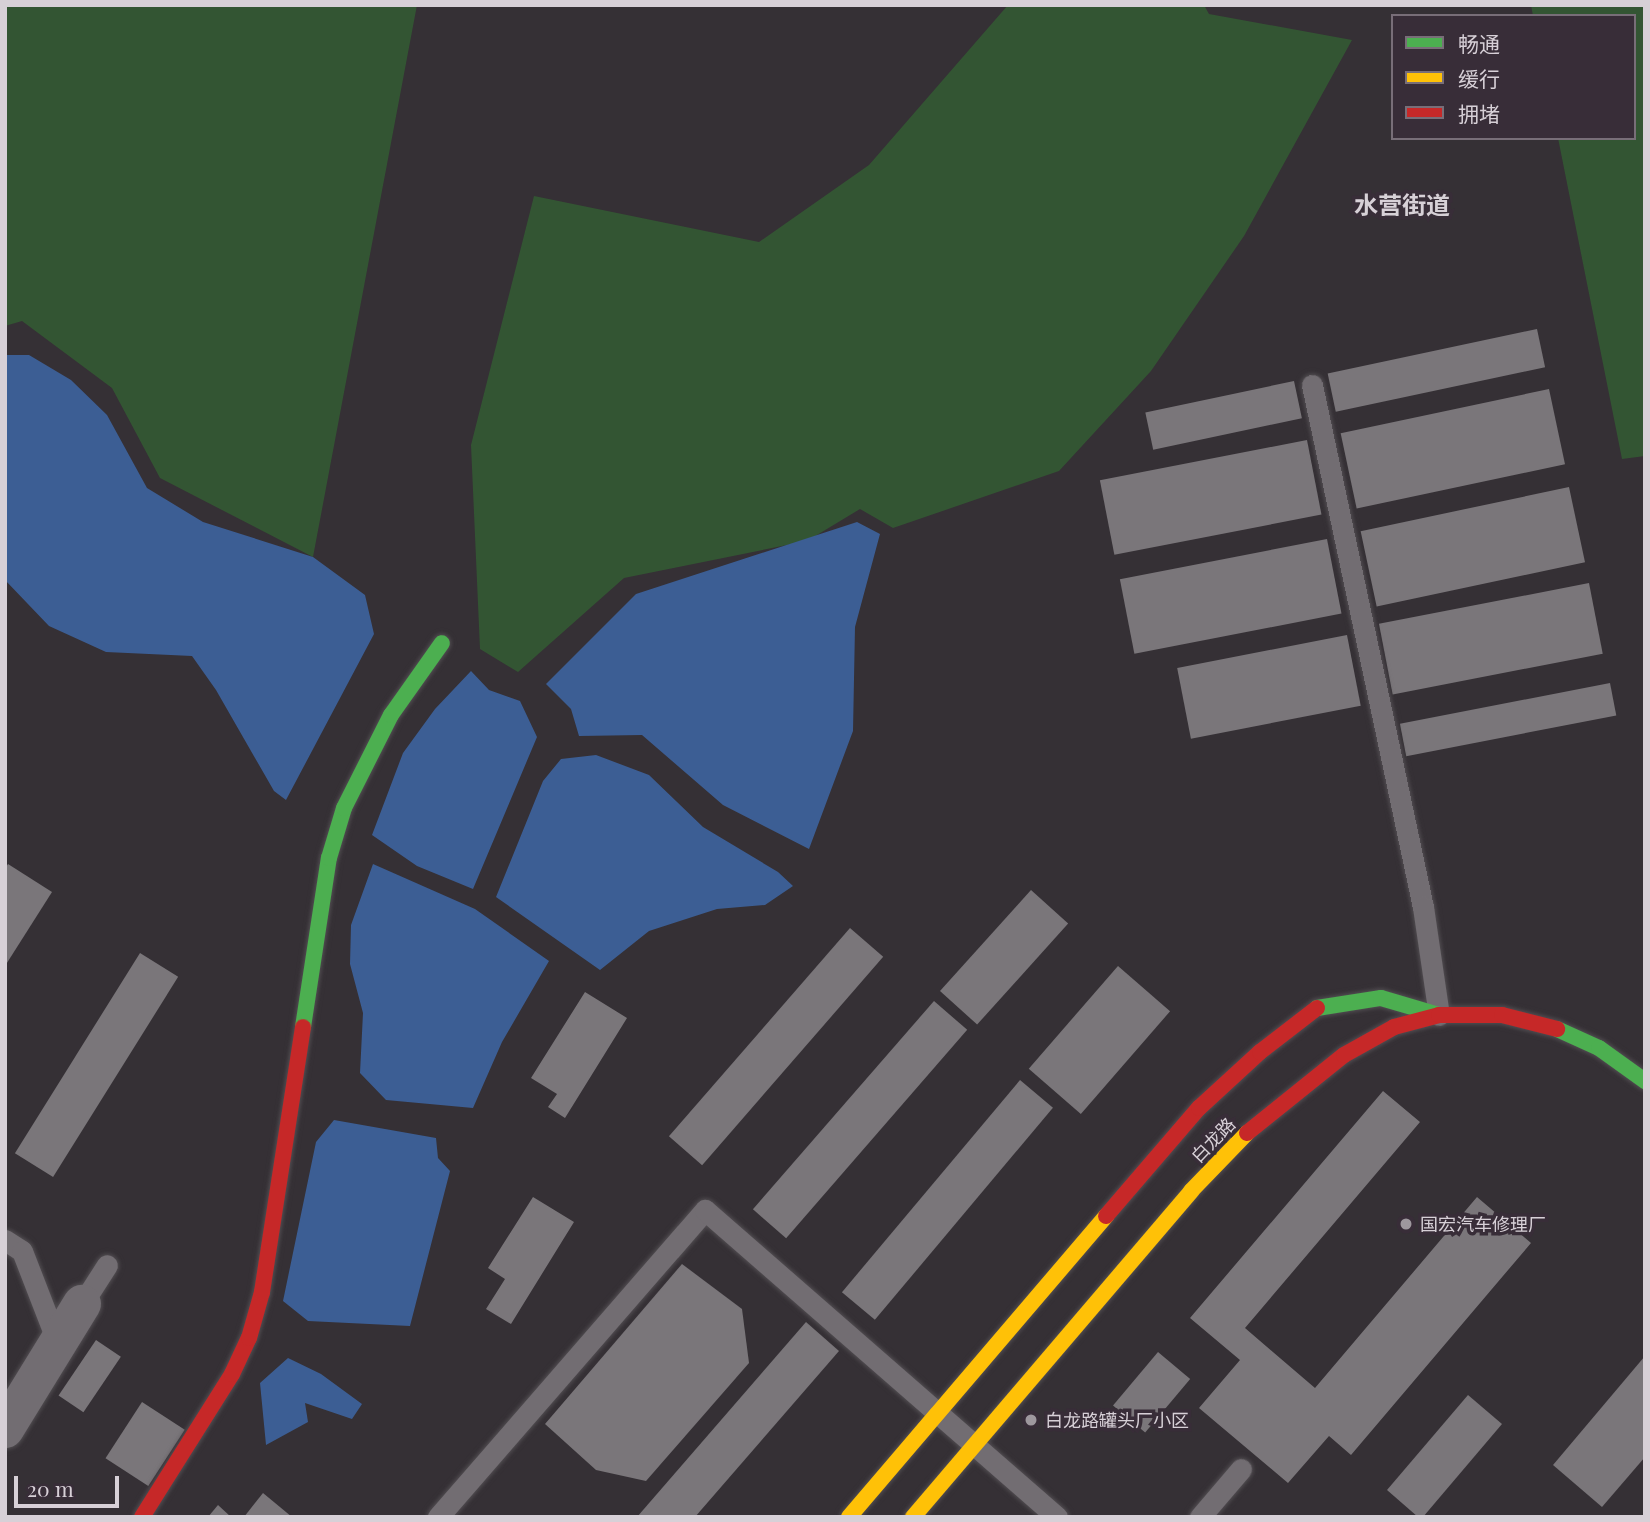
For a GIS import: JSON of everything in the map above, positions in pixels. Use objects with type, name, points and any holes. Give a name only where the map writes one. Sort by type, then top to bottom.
[{"type":"street","points":[[142,1517],[232,1374],[249,1338],[262,1292],[329,858],[344,808],[366,762],[391,715],[442,643]]},
{"type":"street","points":[[849,1517],[1199,1108],[1260,1052],[1321,1005],[1381,998],[1439,1015]]},
{"type":"street","name":"白龙路","points":[[913,1517],[1240,1138],[1295,1090],[1344,1055],[1394,1027],[1439,1015],[1492,1014],[1536,1022],[1599,1048],[1645,1082]]},
{"type":"street","points":[[5,1429],[82,1304]]},
{"type":"lane","points":[[1312,385],[1423,907],[1439,1015]]},
{"type":"lane","points":[[438,1517],[705,1210],[1057,1517]]},
{"type":"lane","points":[[5,1240],[22,1251],[58,1343]]},
{"type":"lane","points":[[82,1304],[107,1265]]},
{"type":"lane","points":[[1200,1517],[1241,1469]]},
{"type":"green space","points":[[5,5],[417,5],[313,557],[160,478],[112,388],[22,321],[5,326]]},
{"type":"green space","points":[[1008,5],[1204,5],[1209,14],[1352,40],[1244,236],[1151,371],[1059,471],[893,528],[860,509],[807,541],[624,578],[518,672],[480,649],[471,445],[534,196],[759,242],[869,165]]},
{"type":"green space","points":[[1531,5],[1645,5],[1645,456],[1622,459],[1558,140],[1636,140],[1636,14],[1533,14]]},
{"type":"water","points":[[5,355],[29,355],[71,380],[107,415],[147,488],[203,522],[313,557],[365,595],[374,634],[286,800],[274,791],[216,690],[192,656],[106,652],[49,626],[5,580]]},
{"type":"water","points":[[857,522],[880,534],[855,627],[853,731],[809,849],[723,805],[642,735],[579,736],[571,709],[546,684],[636,594]]},
{"type":"water","points":[[471,671],[489,690],[520,701],[537,737],[473,889],[417,866],[372,835],[403,753],[435,709]]},
{"type":"water","points":[[596,755],[649,775],[703,827],[778,872],[793,886],[765,905],[717,909],[649,931],[600,970],[496,897],[543,781],[561,759]]},
{"type":"water","points":[[373,864],[475,909],[549,961],[502,1042],[473,1108],[386,1100],[360,1073],[363,1013],[350,964],[351,925]]},
{"type":"water","points":[[334,1120],[436,1138],[438,1158],[450,1171],[410,1326],[308,1321],[283,1301],[316,1142]]},
{"type":"water","points":[[288,1358],[321,1374],[362,1404],[352,1419],[305,1403],[308,1422],[266,1445],[260,1383]]},
{"type":"building","points":[[1537,329],[1545,367],[1336,412],[1328,373]]},
{"type":"building","points":[[1294,381],[1302,418],[1153,450],[1145,413]]},
{"type":"building","points":[[1549,389],[1565,464],[1357,509],[1341,433]]},
{"type":"building","points":[[1307,440],[1322,515],[1114,555],[1100,480]]},
{"type":"building","points":[[1569,487],[1585,562],[1377,607],[1361,531]]},
{"type":"building","points":[[1327,539],[1342,614],[1134,654],[1120,579]]},
{"type":"building","points":[[1589,583],[1603,654],[1393,695],[1379,624]]},
{"type":"building","points":[[1347,635],[1361,706],[1191,739],[1177,668]]},
{"type":"building","points":[[1610,683],[1616,715],[1406,756],[1400,724]]},
{"type":"building","points":[[8,864],[52,892],[5,966],[5,869]]},
{"type":"building","points":[[1031,890],[1068,923],[977,1025],[940,991]]},
{"type":"building","points":[[850,928],[883,957],[702,1165],[669,1136]]},
{"type":"building","points":[[140,953],[178,977],[53,1177],[15,1153]]},
{"type":"building","points":[[1118,966],[1170,1011],[1081,1114],[1029,1069]]},
{"type":"building","points":[[585,992],[627,1018],[565,1118],[548,1107],[557,1094],[531,1078]]},
{"type":"building","points":[[934,1001],[967,1030],[786,1238],[753,1209]]},
{"type":"building","points":[[1020,1080],[1053,1108],[875,1320],[842,1292]]},
{"type":"building","points":[[1383,1091],[1420,1122],[1245,1328],[1315,1388],[1477,1197],[1531,1243],[1351,1455],[1329,1436],[1288,1483],[1199,1408],[1240,1360],[1190,1318]]},
{"type":"building","points":[[533,1197],[574,1222],[511,1324],[486,1309],[505,1279],[488,1268]]},
{"type":"building","points":[[682,1264],[742,1309],[749,1363],[646,1481],[596,1470],[545,1424]]},
{"type":"building","points":[[806,1322],[839,1351],[695,1517],[637,1517]]},
{"type":"building","points":[[96,1340],[121,1357],[83,1412],[59,1396]]},
{"type":"building","points":[[1158,1352],[1190,1379],[1145,1433],[1113,1406]]},
{"type":"building","points":[[1645,1356],[1645,1457],[1602,1507],[1553,1465]]},
{"type":"building","points":[[1468,1395],[1502,1424],[1423,1517],[1418,1517],[1387,1490]]},
{"type":"building","points":[[142,1402],[185,1430],[148,1486],[106,1458]]},
{"type":"building","points":[[263,1493],[292,1517],[244,1517]]},
{"type":"building","points":[[218,1505],[231,1517],[208,1517]]},
{"type":"traffic: fast","points":[[303,1027],[329,858],[344,808],[391,715],[442,643]]},
{"type":"traffic: fast","points":[[1317,1008],[1381,998],[1439,1015]]},
{"type":"traffic: fast","points":[[1557,1029],[1599,1048],[1645,1081]]},
{"type":"traffic: slow","points":[[913,1517],[1191,1191],[1247,1133]]},
{"type":"traffic: slow","points":[[849,1517],[1106,1216]]},
{"type":"traffic: jam","points":[[1106,1216],[1199,1108],[1260,1052],[1317,1008]]},
{"type":"traffic: jam","points":[[1247,1133],[1344,1055],[1394,1027],[1439,1015],[1502,1015],[1557,1029]]},
{"type":"traffic: jam","points":[[142,1517],[232,1374],[249,1338],[262,1292],[303,1027]]},
{"type":"place","name":"国宏汽车修理厂","points":[[1406,1224]]},
{"type":"place","name":"白龙路罐头厂小区","points":[[1031,1420]]},
{"type":"district","name":"水营街道","points":[[1402,205]]}]
